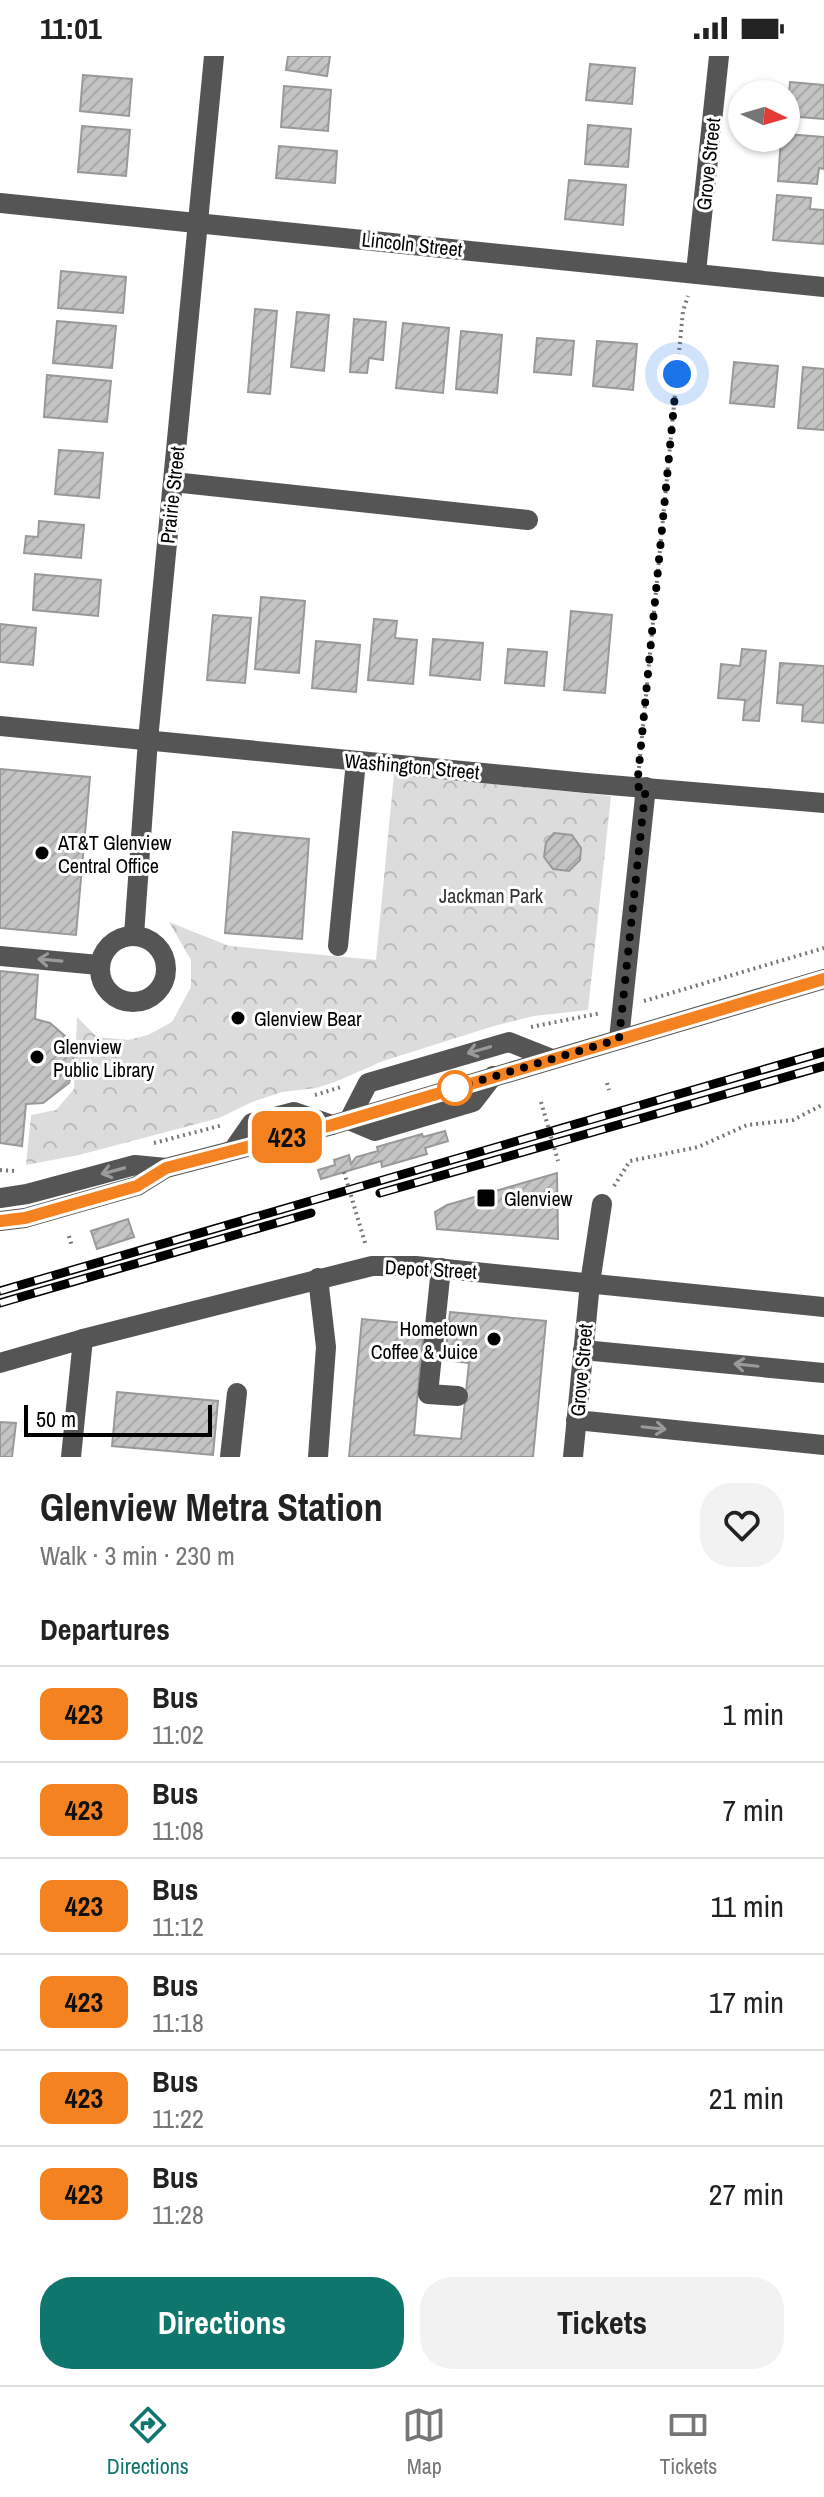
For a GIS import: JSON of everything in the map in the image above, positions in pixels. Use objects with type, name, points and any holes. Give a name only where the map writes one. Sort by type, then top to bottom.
[{"type":"street","name":"Prairie Street","points":[[134,935],[148,740],[214,56]]},
{"type":"street","name":"Grove Street","points":[[696,272],[719,56]]},
{"type":"street","name":"Lincoln Street","points":[[0,203],[824,287]]},
{"type":"street","points":[[173,482],[528,520]]},
{"type":"street","name":"Washington Street","points":[[0,726],[824,803]]},
{"type":"street","points":[[338,946],[356,761]]},
{"type":"street","points":[[619,1039],[641,787]]},
{"type":"street","points":[[134,935],[154,942],[161,950],[166,971],[158,990],[141,1001],[130,1002],[119,999],[104,986],[99,965],[102,955],[115,940],[134,935]]},
{"type":"street","points":[[0,956],[99,965]]},
{"type":"street","points":[[0,1221],[25,1218],[137,1186],[166,1168],[340,1123],[824,979]]},
{"type":"street","points":[[340,1123],[368,1083],[509,1042],[552,1059]]},
{"type":"street","points":[[0,1198],[27,1194],[135,1165],[166,1168]]},
{"type":"street","name":"Grove Street","points":[[573,1457],[590,1283],[602,1204]]},
{"type":"street","name":"Depot Street","points":[[0,1363],[372,1266],[441,1268],[824,1307]]},
{"type":"street","points":[[441,1268],[428,1394],[458,1396]]},
{"type":"street","points":[[318,1278],[326,1347],[318,1457]]},
{"type":"street","points":[[71,1457],[83,1339]]},
{"type":"street","points":[[583,1350],[824,1373]]},
{"type":"street","points":[[230,1457],[237,1393]]},
{"type":"street","points":[[576,1420],[824,1445]]},
{"type":"path","points":[[641,787],[683,311]]},
{"type":"path","points":[[644,1001],[824,948]]},
{"type":"path","points":[[607,1083],[609,1090]]},
{"type":"path","points":[[541,1102],[558,1161]]},
{"type":"path","points":[[602,1204],[630,1161],[698,1147],[747,1125],[793,1120],[824,1104]]},
{"type":"path","points":[[344,1172],[372,1266]]},
{"type":"path","points":[[69,1236],[72,1246]]},
{"type":"green space","name":"Jackman Park","points":[[394,774],[611,796],[588,1010],[534,1016],[494,1026],[383,1061],[316,1088],[282,1092],[252,1102],[219,1118],[79,1155],[26,1165],[31,1115],[56,1110],[74,1089],[77,1017],[97,1037],[128,1040],[148,1035],[172,1022],[191,987],[191,960],[169,922],[229,946],[376,960]]},
{"type":"building","points":[[288,56],[330,56],[327,76],[286,70]]},
{"type":"building","points":[[590,64],[635,68],[632,104],[586,100]]},
{"type":"building","points":[[83,75],[132,79],[129,116],[80,111]]},
{"type":"building","points":[[800,83],[824,85],[824,119],[800,117]]},
{"type":"building","points":[[284,86],[331,90],[328,131],[281,127]]},
{"type":"building","points":[[588,125],[631,129],[628,167],[585,164]]},
{"type":"building","points":[[82,126],[130,130],[126,176],[78,172]]},
{"type":"building","points":[[800,135],[824,137],[824,169],[819,168],[817,184],[778,181],[780,152],[800,152]]},
{"type":"building","points":[[279,146],[337,151],[335,183],[276,178]]},
{"type":"building","points":[[569,180],[626,185],[623,225],[565,219]]},
{"type":"building","points":[[777,195],[811,198],[810,209],[824,210],[824,244],[773,240]]},
{"type":"building","points":[[61,271],[126,277],[123,313],[58,308]]},
{"type":"building","points":[[255,309],[277,311],[270,394],[248,392]]},
{"type":"building","points":[[297,312],[329,315],[324,371],[291,367]]},
{"type":"building","points":[[354,319],[386,322],[383,360],[369,358],[367,373],[350,372]]},
{"type":"building","points":[[57,321],[116,326],[112,368],[53,363]]},
{"type":"building","points":[[403,323],[449,328],[443,393],[396,388]]},
{"type":"building","points":[[461,331],[502,335],[497,393],[456,389]]},
{"type":"building","points":[[537,338],[574,341],[571,375],[534,372]]},
{"type":"building","points":[[597,341],[637,344],[633,390],[593,386]]},
{"type":"building","points":[[734,362],[778,366],[774,407],[730,403]]},
{"type":"building","points":[[803,367],[824,369],[824,430],[798,428]]},
{"type":"building","points":[[47,375],[111,381],[107,422],[44,417]]},
{"type":"building","points":[[59,450],[103,453],[99,498],[55,494]]},
{"type":"building","points":[[39,521],[84,525],[81,558],[24,553],[26,536],[38,537]]},
{"type":"building","points":[[35,574],[101,580],[98,616],[33,610]]},
{"type":"building","points":[[261,597],[305,601],[299,673],[255,669]]},
{"type":"building","points":[[571,611],[612,615],[605,693],[564,690]]},
{"type":"building","points":[[213,615],[251,618],[245,683],[207,680]]},
{"type":"building","points":[[374,619],[397,621],[395,638],[417,640],[413,684],[368,680]]},
{"type":"building","points":[[0,624],[36,628],[33,665],[0,662]]},
{"type":"building","points":[[433,639],[483,643],[480,680],[430,675]]},
{"type":"building","points":[[316,641],[360,645],[356,692],[312,688]]},
{"type":"building","points":[[508,649],[547,652],[544,686],[505,683]]},
{"type":"building","points":[[742,649],[766,651],[759,721],[743,720],[745,700],[718,698],[721,664],[740,666]]},
{"type":"building","points":[[780,663],[824,666],[824,723],[802,721],[803,705],[777,703]]},
{"type":"building","name":"AT&T Glenview Central Office","points":[[0,769],[90,777],[76,935],[0,928]]},
{"type":"building","points":[[233,832],[309,839],[302,939],[225,933]]},
{"type":"building","points":[[554,833],[572,835],[581,848],[580,860],[569,871],[553,869],[544,857],[546,842]]},
{"type":"building","name":"Glenview Public Library","points":[[0,971],[38,975],[35,1019],[50,1023],[65,1036],[73,1049],[74,1066],[69,1083],[43,1103],[26,1104],[22,1146],[0,1143]]},
{"type":"building","points":[[445,1131],[448,1141],[425,1148],[427,1154],[382,1167],[381,1161],[321,1179],[318,1170],[335,1165],[334,1160],[349,1155],[351,1164],[356,1157],[378,1151],[377,1147]]},
{"type":"building","points":[[557,1173],[558,1239],[437,1229],[435,1212],[447,1205]]},
{"type":"building","points":[[128,1219],[134,1237],[97,1249],[91,1231]]},
{"type":"building","points":[[450,1312],[546,1321],[533,1457],[349,1457],[362,1319],[424,1325],[414,1435],[461,1439],[469,1363],[445,1360]]},
{"type":"building","points":[[117,1392],[218,1401],[213,1455],[112,1446]]},
{"type":"building","points":[[0,1422],[16,1423],[12,1457],[0,1457]]},
{"type":"railway","points":[[0,1291],[824,1052]]},
{"type":"railway","points":[[380,1193],[824,1066]]},
{"type":"railway","points":[[0,1303],[311,1213]]},
{"type":"bus line","name":"423","points":[[0,1221],[25,1218],[137,1186],[166,1168],[332,1125],[824,979]]},
{"type":"place","name":"AT&T Glenview Central Office","points":[[42,853]]},
{"type":"place","name":"Glenview Bear","points":[[238,1018]]},
{"type":"place","name":"Glenview Public Library","points":[[37,1057]]},
{"type":"place","name":"Glenview","points":[[486,1198]]},
{"type":"place","name":"Hometown Coffee & Juice","points":[[494,1339]]},
{"type":"route","points":[[455,1088],[619,1039],[646,787],[637,787],[677,374]]}]
